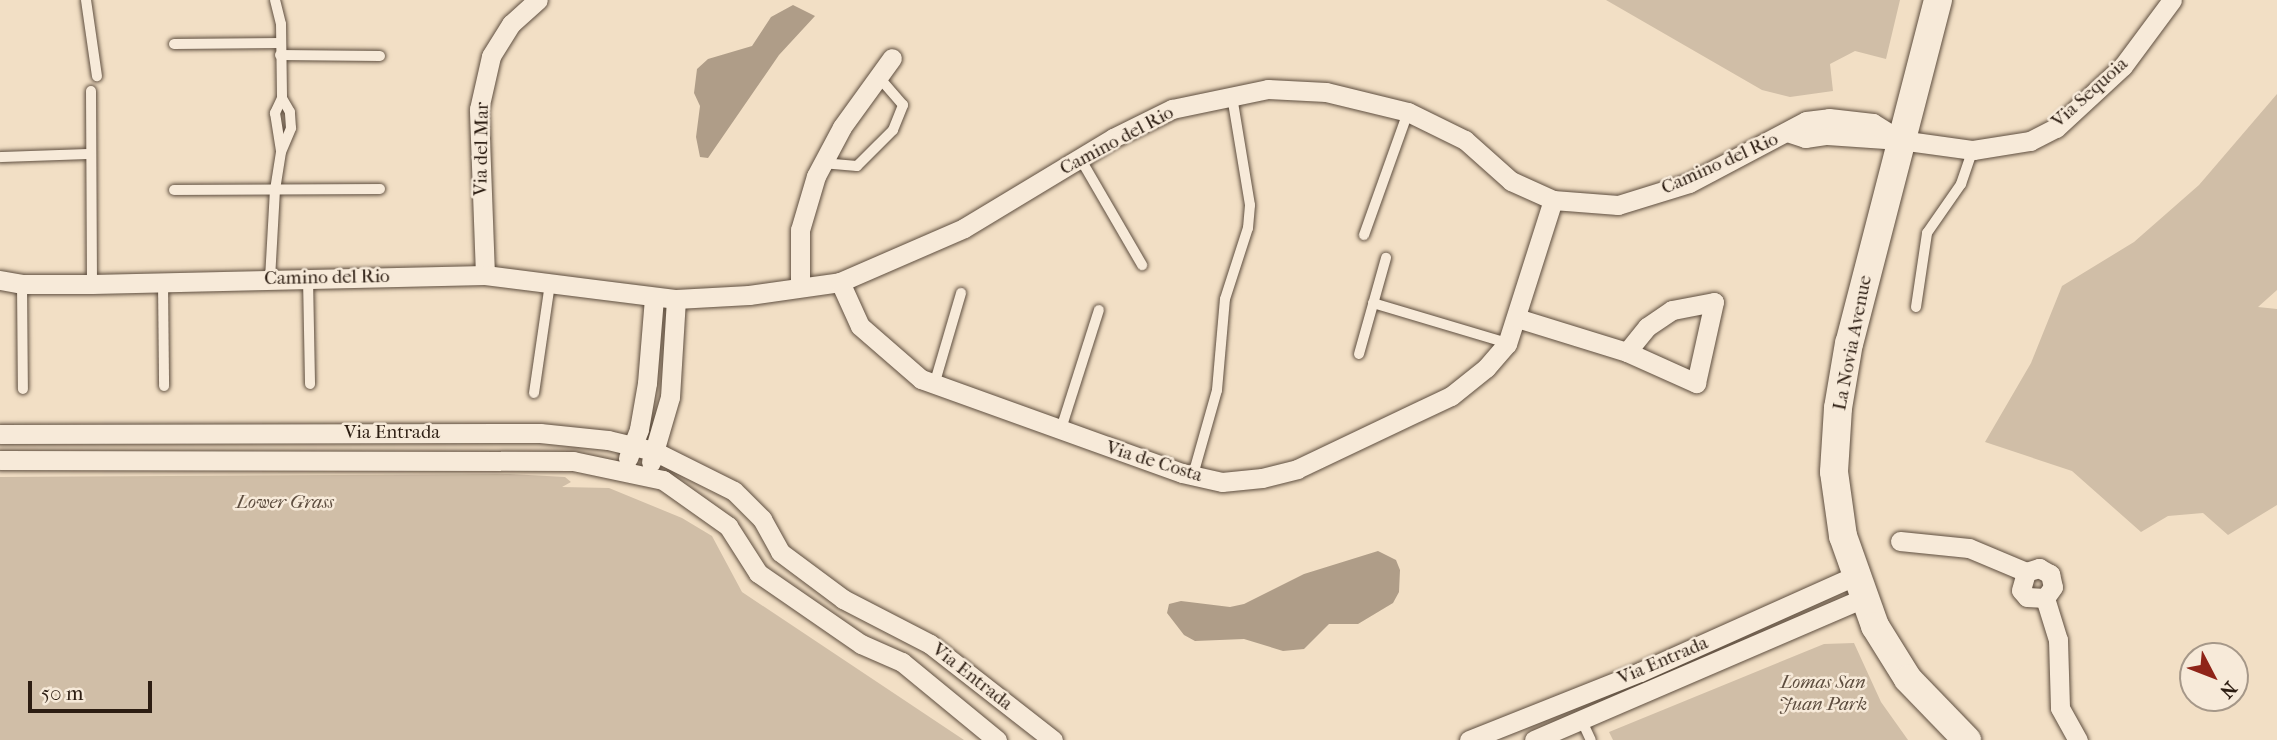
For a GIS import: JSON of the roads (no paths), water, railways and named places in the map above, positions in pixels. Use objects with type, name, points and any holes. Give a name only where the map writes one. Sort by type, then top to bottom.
[{"type":"main road","name":"La Novia Avenue","points":[[1938,0],[1849,343],[1838,408],[1834,472],[1843,536],[1859,587],[1908,679],[1967,740]]},
{"type":"street","name":"Via del Mar","points":[[485,275],[479,108],[491,56],[511,24],[538,0]]},
{"type":"street","name":"Via Sequoia","points":[[1900,140],[1973,150],[2030,141],[2056,128],[2123,66],[2172,0]]},
{"type":"street","points":[[800,286],[800,230],[821,163],[877,75],[892,58]]},
{"type":"street","name":"Camino del Rio","points":[[0,280],[22,284],[92,284],[485,275],[676,299],[749,295],[840,282],[964,228],[1080,158],[1172,109],[1232,94],[1268,89],[1326,92],[1408,112],[1465,140],[1511,181],[1553,200],[1618,205],[1689,183],[1790,133],[1805,138],[1828,126],[1900,140]]},
{"type":"street","name":"Via de Costa","points":[[840,282],[860,326],[921,379],[1060,432],[1222,482],[1297,469],[1451,396],[1486,368],[1507,344],[1553,200]]},
{"type":"street","points":[[624,470],[647,383],[654,297]]},
{"type":"street","points":[[646,476],[670,397],[676,299]]},
{"type":"street","points":[[1517,318],[1627,352],[1696,383],[1714,302],[1672,310],[1647,327],[1627,352]]},
{"type":"street","name":"Via Entrada","points":[[0,434],[540,433],[654,451],[734,491],[762,519],[780,552],[843,599],[930,644],[1053,740]]},
{"type":"street","name":"Via Entrada","points":[[0,460],[573,460],[663,480],[715,515],[736,539],[758,573],[870,650],[902,662],[997,740]]},
{"type":"street","points":[[736,539],[762,519]]},
{"type":"street","points":[[1900,541],[1969,548],[2026,572],[2021,590],[2027,597],[2045,598],[2058,640],[2060,708],[2078,740]]},
{"type":"street","name":"Via Entrada","points":[[1469,740],[1859,587]]},
{"type":"street","name":"Via Entrada","points":[[1534,740],[1859,587]]},
{"type":"street","points":[[870,650],[886,620]]},
{"type":"street","points":[[1573,698],[1581,719]]},
{"type":"lane","points":[[86,0],[97,76]]},
{"type":"lane","points":[[270,279],[275,190],[281,152],[291,128],[282,98],[275,0]]},
{"type":"lane","points":[[174,44],[280,43]]},
{"type":"lane","points":[[280,55],[380,56]]},
{"type":"lane","points":[[821,163],[857,166],[893,130],[903,105],[877,75]]},
{"type":"lane","points":[[91,91],[92,284]]},
{"type":"lane","points":[[1193,475],[1217,390],[1225,299],[1248,228],[1250,205],[1232,94]]},
{"type":"lane","points":[[1364,235],[1408,112]]},
{"type":"lane","points":[[1916,307],[1927,233],[1961,184],[1973,150]]},
{"type":"lane","points":[[0,157],[90,154]]},
{"type":"lane","points":[[1080,158],[1142,265]]},
{"type":"lane","points":[[174,190],[380,189]]},
{"type":"lane","points":[[1359,354],[1386,258]]},
{"type":"lane","points":[[308,277],[310,384]]},
{"type":"lane","points":[[163,282],[164,386]]},
{"type":"lane","points":[[534,393],[550,283]]},
{"type":"lane","points":[[22,284],[23,389]]},
{"type":"lane","points":[[934,385],[961,293]]},
{"type":"lane","points":[[1373,303],[1507,344]]},
{"type":"lane","points":[[1060,432],[1099,310]]},
{"type":"lane","points":[[1581,719],[1591,740]]},
{"type":"park label","name":"Lower Grass","points":[[285,503]]},
{"type":"park label","name":"Lomas San Juan Park","points":[[1823,694]]}]
